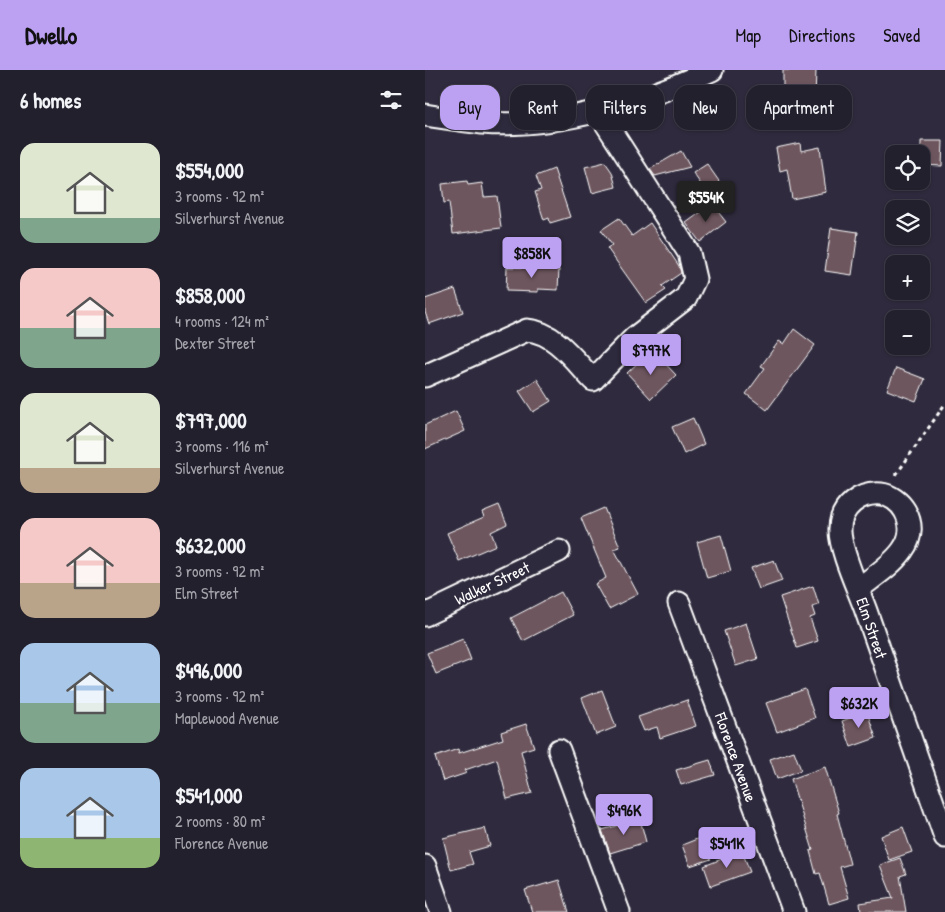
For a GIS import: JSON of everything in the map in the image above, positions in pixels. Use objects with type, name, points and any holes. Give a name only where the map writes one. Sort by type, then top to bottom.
[{"type":"street","points":[[664,91],[712,70]]},
{"type":"street","points":[[425,115],[483,123],[513,123],[569,118],[586,114]]},
{"type":"street","points":[[425,376],[517,332],[527,330],[539,331],[550,337],[593,380],[634,338],[686,298],[695,279],[689,253],[683,240],[611,130]]},
{"type":"street","name":"Walker Street","points":[[425,615],[559,551]]},
{"type":"street","name":"Elm Street","points":[[858,589],[945,837]]},
{"type":"street","name":"Florence Avenue","points":[[679,603],[794,912]]},
{"type":"street","points":[[559,750],[619,912]]},
{"type":"street","points":[[425,866],[441,912]]},
{"type":"path","points":[[896,475],[945,404]]},
{"type":"building","points":[[783,70],[816,70],[815,85],[783,85]]},
{"type":"building","points":[[921,141],[943,141],[942,166],[930,165],[930,145],[921,145]]},
{"type":"building","points":[[800,143],[801,151],[820,147],[826,192],[792,199],[787,169],[780,171],[776,148]]},
{"type":"building","points":[[681,151],[690,167],[655,176],[650,169]]},
{"type":"building","points":[[605,162],[612,172],[616,187],[592,193],[585,167]]},
{"type":"building","points":[[707,164],[721,184],[707,193],[693,173]]},
{"type":"building","points":[[554,169],[570,217],[550,223],[549,218],[544,220],[535,192],[541,190],[536,176]]},
{"type":"building","points":[[467,181],[468,185],[482,183],[484,197],[497,196],[501,228],[453,234],[449,202],[444,203],[442,184]]},
{"type":"building","points":[[712,204],[726,222],[700,242],[686,223]]},
{"type":"building","points":[[619,218],[632,236],[650,223],[679,266],[681,273],[662,286],[666,290],[646,303],[607,248],[612,245],[601,230]]},
{"type":"building","points":[[831,228],[858,232],[852,275],[825,271]]},
{"type":"building","points":[[507,267],[559,269],[558,290],[538,289],[538,292],[506,291]]},
{"type":"building","points":[[455,289],[463,312],[429,324],[425,312],[425,299]]},
{"type":"building","points":[[794,329],[815,345],[767,410],[746,394],[765,368],[761,366],[779,341],[784,344]]},
{"type":"building","points":[[645,356],[653,364],[660,358],[676,375],[651,399],[627,373]]},
{"type":"building","points":[[896,368],[925,379],[916,401],[887,390]]},
{"type":"building","points":[[537,379],[551,401],[533,412],[519,391]]},
{"type":"building","points":[[456,411],[465,431],[425,449],[425,425]]},
{"type":"building","points":[[693,418],[704,444],[684,454],[672,427]]},
{"type":"building","points":[[499,505],[507,524],[491,532],[496,545],[459,561],[447,533],[484,517],[482,512]]},
{"type":"building","points":[[604,508],[620,547],[614,549],[638,594],[609,609],[595,584],[606,578],[581,518]]},
{"type":"building","points":[[721,535],[731,571],[707,578],[697,542]]},
{"type":"building","points":[[774,560],[782,581],[759,589],[751,568]]},
{"type":"building","points":[[813,586],[819,605],[812,607],[815,616],[810,618],[818,641],[797,648],[780,597]]},
{"type":"building","points":[[561,592],[573,615],[523,641],[511,618]]},
{"type":"building","points":[[746,623],[758,659],[736,666],[724,631]]},
{"type":"building","points":[[463,639],[471,660],[436,674],[427,653]]},
{"type":"building","points":[[805,689],[815,718],[777,732],[766,703]]},
{"type":"building","points":[[602,690],[616,727],[596,735],[582,698]]},
{"type":"building","points":[[687,700],[696,726],[660,738],[657,727],[644,731],[638,717]]},
{"type":"building","points":[[867,712],[876,738],[851,747],[842,721]]},
{"type":"building","points":[[526,724],[534,747],[521,751],[532,793],[507,799],[497,759],[465,770],[467,773],[443,781],[435,757],[458,749],[459,753],[503,739],[501,732]]},
{"type":"building","points":[[794,751],[801,770],[777,779],[770,759]]},
{"type":"building","points":[[710,760],[715,775],[681,785],[676,770]]},
{"type":"building","points":[[825,767],[839,813],[837,814],[850,864],[840,867],[849,898],[829,904],[820,873],[816,874],[810,851],[813,850],[791,779]]},
{"type":"building","points":[[640,819],[646,842],[610,853],[602,830]]},
{"type":"building","points":[[903,827],[912,852],[889,860],[881,836]]},
{"type":"building","points":[[485,828],[490,846],[469,852],[473,864],[451,870],[443,838]]},
{"type":"building","points":[[702,837],[711,859],[690,866],[682,845]]},
{"type":"building","points":[[742,851],[750,872],[711,886],[704,866]]},
{"type":"building","points":[[900,858],[906,874],[900,876],[906,912],[861,912],[860,903],[893,898],[880,865]]},
{"type":"building","points":[[559,880],[569,912],[532,912],[525,890]]}]
